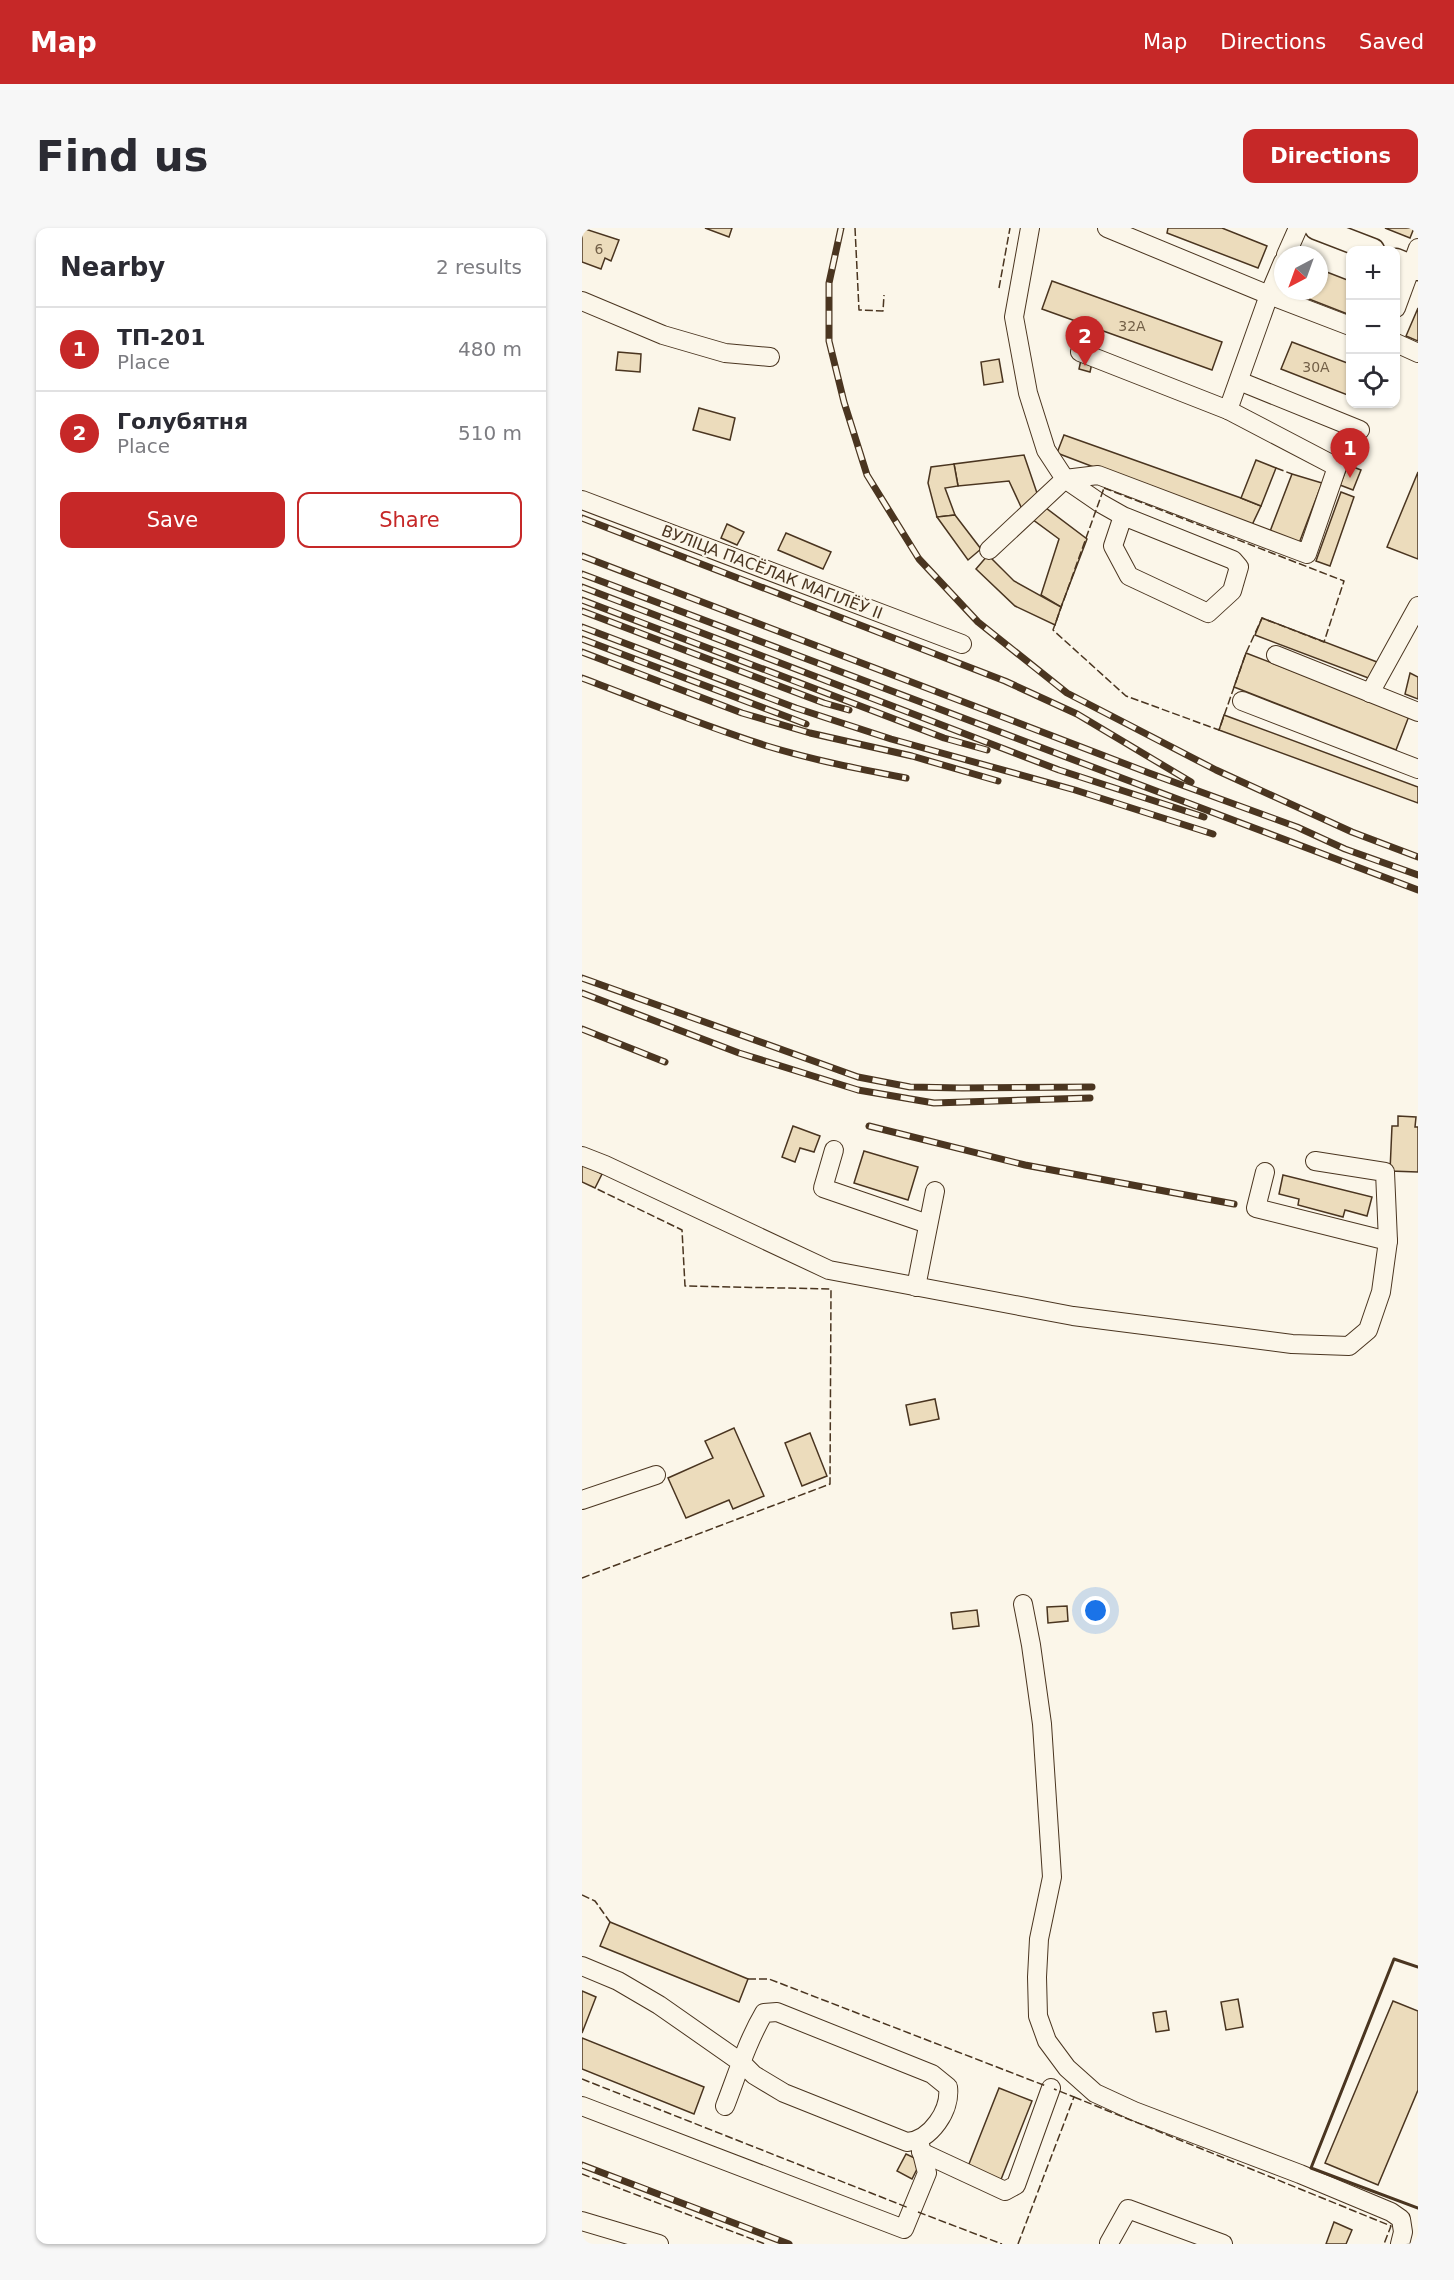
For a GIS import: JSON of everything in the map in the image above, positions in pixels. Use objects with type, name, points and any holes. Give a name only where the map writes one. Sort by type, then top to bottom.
[{"type":"main road","points":[[1316,228],[1349,234],[1367,246]]},
{"type":"lane","points":[[1030,228],[1014,317],[1028,393],[1046,450],[1065,478],[1123,516],[1233,560],[1239,567],[1232,591],[1208,613],[1182,603],[1129,576],[1113,546],[1123,516]]},
{"type":"lane","points":[[1107,228],[1145,235],[1269,295],[1346,324]]},
{"type":"lane","points":[[1290,246],[1298,228]]},
{"type":"lane","points":[[1398,300],[1411,261]]},
{"type":"lane","points":[[1228,410],[1274,283]]},
{"type":"lane","points":[[582,301],[663,336],[725,353],[770,357]]},
{"type":"lane","points":[[1400,345],[1418,353]]},
{"type":"lane","points":[[989,550],[1065,478],[1098,475],[1307,554],[1337,467],[1228,410],[1080,352]]},
{"type":"lane","points":[[1239,381],[1359,430]]},
{"type":"lane","name":"ВУЛІЦА ПАСЁЛАК МАГІЛЁЎ II","points":[[582,500],[962,644]]},
{"type":"lane","points":[[1370,693],[1418,606]]},
{"type":"lane","points":[[1275,655],[1418,712]]},
{"type":"lane","points":[[1242,701],[1417,766]]},
{"type":"lane","points":[[834,1150],[823,1188],[928,1224]]},
{"type":"lane","points":[[582,1156],[829,1270],[1073,1316],[1293,1344],[1349,1346],[1368,1330],[1381,1292],[1388,1241],[1384,1172],[1315,1161]]},
{"type":"lane","points":[[1265,1172],[1256,1208],[1388,1241]]},
{"type":"lane","points":[[916,1287],[936,1191]]},
{"type":"lane","points":[[582,1500],[656,1475]]},
{"type":"lane","points":[[1023,1604],[1042,1724],[1052,1876],[1039,1939],[1037,1977],[1038,2016],[1047,2041],[1067,2068],[1095,2093],[1134,2112],[1300,2174],[1391,2212],[1401,2219],[1403,2232],[1400,2244]]},
{"type":"lane","points":[[582,1966],[618,1981],[683,2021],[742,2062],[754,2075],[784,2093],[920,2146],[1005,2191],[1016,2185],[1051,2088]]},
{"type":"lane","points":[[725,2106],[754,2031],[764,2013],[777,2012],[932,2074],[948,2087],[950,2099],[920,2146]]},
{"type":"lane","points":[[582,2106],[904,2229],[927,2173],[920,2146]]},
{"type":"lane","points":[[1109,2243],[1128,2209],[1223,2244]]},
{"type":"lane","points":[[582,2221],[659,2244]]},
{"type":"building","points":[[582,228],[619,240],[611,261],[605,258],[601,269],[582,262]]},
{"type":"building","points":[[705,228],[732,228],[729,237]]},
{"type":"building","points":[[1168,228],[1222,228],[1267,246],[1258,268],[1167,233]]},
{"type":"building","points":[[1385,228],[1414,228],[1410,238]]},
{"type":"building","points":[[1328,272],[1346,279],[1346,313],[1312,300],[1328,300]]},
{"type":"building","points":[[1052,281],[1222,342],[1212,370],[1042,309]]},
{"type":"building","points":[[1418,308],[1418,341],[1406,336]]},
{"type":"building","points":[[1292,342],[1346,362],[1346,394],[1281,369]]},
{"type":"building","points":[[618,352],[641,354],[640,372],[616,370]]},
{"type":"building","points":[[999,359],[1003,382],[984,385],[981,362]]},
{"type":"building","points":[[1081,360],[1092,363],[1090,372],[1079,369]]},
{"type":"building","points":[[699,408],[735,418],[730,440],[693,430]]},
{"type":"building","points":[[1064,435],[1261,506],[1251,527],[1057,453]]},
{"type":"building","points":[[1024,455],[1038,496],[1022,509],[1009,481],[958,486],[954,464]]},
{"type":"building","points":[[1256,460],[1276,468],[1261,506],[1241,498]]},
{"type":"building","points":[[954,464],[958,486],[945,488],[955,515],[937,517],[928,483],[931,467]]},
{"type":"building","points":[[1348,465],[1361,470],[1353,490],[1340,485]]},
{"type":"building","points":[[1418,472],[1418,559],[1387,547]]},
{"type":"building","points":[[1292,474],[1322,483],[1298,546],[1269,534]]},
{"type":"building","points":[[1341,492],[1354,497],[1330,566],[1316,561]]},
{"type":"building","points":[[1042,505],[1087,539],[1061,607],[1041,595],[1059,539],[1032,519]]},
{"type":"building","points":[[955,515],[981,549],[968,560],[937,517]]},
{"type":"building","points":[[727,524],[744,532],[737,545],[721,538]]},
{"type":"building","points":[[786,533],[831,552],[823,569],[778,550]]},
{"type":"building","points":[[988,555],[1014,581],[1061,607],[1055,625],[1015,606],[976,569]]},
{"type":"building","points":[[1262,618],[1377,662],[1371,679],[1255,635]]},
{"type":"building","points":[[1246,653],[1409,716],[1396,750],[1234,687]]},
{"type":"building","points":[[1410,673],[1418,677],[1418,699],[1405,694]]},
{"type":"building","points":[[1224,715],[1418,787],[1418,803],[1219,730]]},
{"type":"building","points":[[1398,1116],[1416,1117],[1418,1172],[1390,1171],[1392,1126],[1398,1126]]},
{"type":"building","points":[[793,1126],[820,1136],[814,1152],[800,1148],[795,1162],[782,1157]]},
{"type":"building","points":[[864,1151],[918,1167],[908,1200],[854,1183]]},
{"type":"building","points":[[582,1164],[602,1174],[595,1188],[582,1182]]},
{"type":"building","points":[[1283,1175],[1372,1197],[1367,1216],[1345,1210],[1343,1217],[1298,1205],[1299,1199],[1279,1194]]},
{"type":"building","points":[[935,1399],[939,1419],[910,1425],[906,1405]]},
{"type":"building","points":[[734,1428],[764,1496],[733,1509],[729,1500],[686,1518],[668,1478],[713,1458],[705,1441]]},
{"type":"building","points":[[810,1433],[827,1476],[802,1486],[785,1443]]},
{"type":"building","points":[[1067,1606],[1068,1621],[1048,1623],[1047,1607]]},
{"type":"building","points":[[977,1610],[979,1626],[953,1629],[951,1613]]},
{"type":"building","points":[[610,1922],[748,1979],[739,2002],[600,1946]]},
{"type":"building","points":[[582,1991],[596,1997],[582,2033]]},
{"type":"building","points":[[1238,1999],[1243,2027],[1226,2030],[1221,2002]]},
{"type":"building","points":[[1393,2001],[1418,2011],[1418,2090],[1378,2185],[1325,2163]]},
{"type":"building","points":[[1166,2011],[1169,2030],[1156,2032],[1153,2013]]},
{"type":"building","points":[[582,2038],[704,2087],[694,2114],[582,2069]]},
{"type":"building","points":[[999,2088],[1032,2101],[1000,2182],[967,2169]]},
{"type":"building","points":[[906,2154],[921,2161],[912,2179],[897,2171]]},
{"type":"building","points":[[1334,2222],[1352,2230],[1346,2244],[1326,2244]]},
{"type":"railway","points":[[841,228],[829,283],[829,341],[844,402],[867,475],[919,559],[978,622],[1067,693],[1216,770],[1352,832],[1418,857]]},
{"type":"railway","points":[[582,518],[1005,681],[1077,714],[1191,782]]},
{"type":"railway","points":[[582,556],[1418,875]]},
{"type":"railway","points":[[582,574],[1418,890]]},
{"type":"railway","points":[[582,587],[1059,770],[1204,817]]},
{"type":"railway","points":[[582,600],[944,738],[987,750]]},
{"type":"railway","points":[[582,611],[824,703],[849,710]]},
{"type":"railway","points":[[582,627],[796,708],[891,739],[1075,790],[1213,834]]},
{"type":"railway","points":[[582,639],[806,724]]},
{"type":"railway","points":[[582,652],[742,713],[810,733],[912,756],[998,781]]},
{"type":"railway","points":[[582,678],[767,746],[853,768],[906,778]]},
{"type":"railway","points":[[582,978],[858,1077],[910,1087],[1092,1087]]},
{"type":"railway","points":[[582,993],[739,1053],[858,1090],[934,1103],[1090,1098]]},
{"type":"railway","points":[[582,1029],[665,1062]]},
{"type":"railway","points":[[869,1126],[1025,1165],[1234,1204]]},
{"type":"railway","points":[[582,2165],[789,2244]]},
{"type":"fence","points":[[855,228],[859,310],[883,311],[884,295]]},
{"type":"fence","points":[[999,288],[1010,228]]},
{"type":"fence","points":[[1276,468],[1292,474]]},
{"type":"fence","points":[[1104,488],[1344,581],[1324,642],[1262,618],[1246,653],[1219,730],[1126,696],[1053,630],[1104,488]]},
{"type":"fence","points":[[582,1578],[830,1484],[831,1289],[685,1286],[682,1230],[595,1188]]},
{"type":"fence","points":[[582,1895],[595,1901],[610,1922]]},
{"type":"fence","points":[[748,1979],[769,1979],[1046,2086]]},
{"type":"fence","points":[[582,2079],[909,2208]]},
{"type":"fence","points":[[1018,2244],[1074,2097],[1054,2089]]},
{"type":"fence","points":[[1074,2097],[1391,2226],[1384,2244]]},
{"type":"fence","points":[[582,2174],[765,2244]]},
{"type":"fence","points":[[918,2212],[1002,2244]]},
{"type":"wall","points":[[1418,1967],[1394,1959],[1311,2168],[1418,2208]]},
{"type":"place","name":"Голубятня","points":[[1085,366]]},
{"type":"place","name":"ТП-201","points":[[1350,478]]}]
